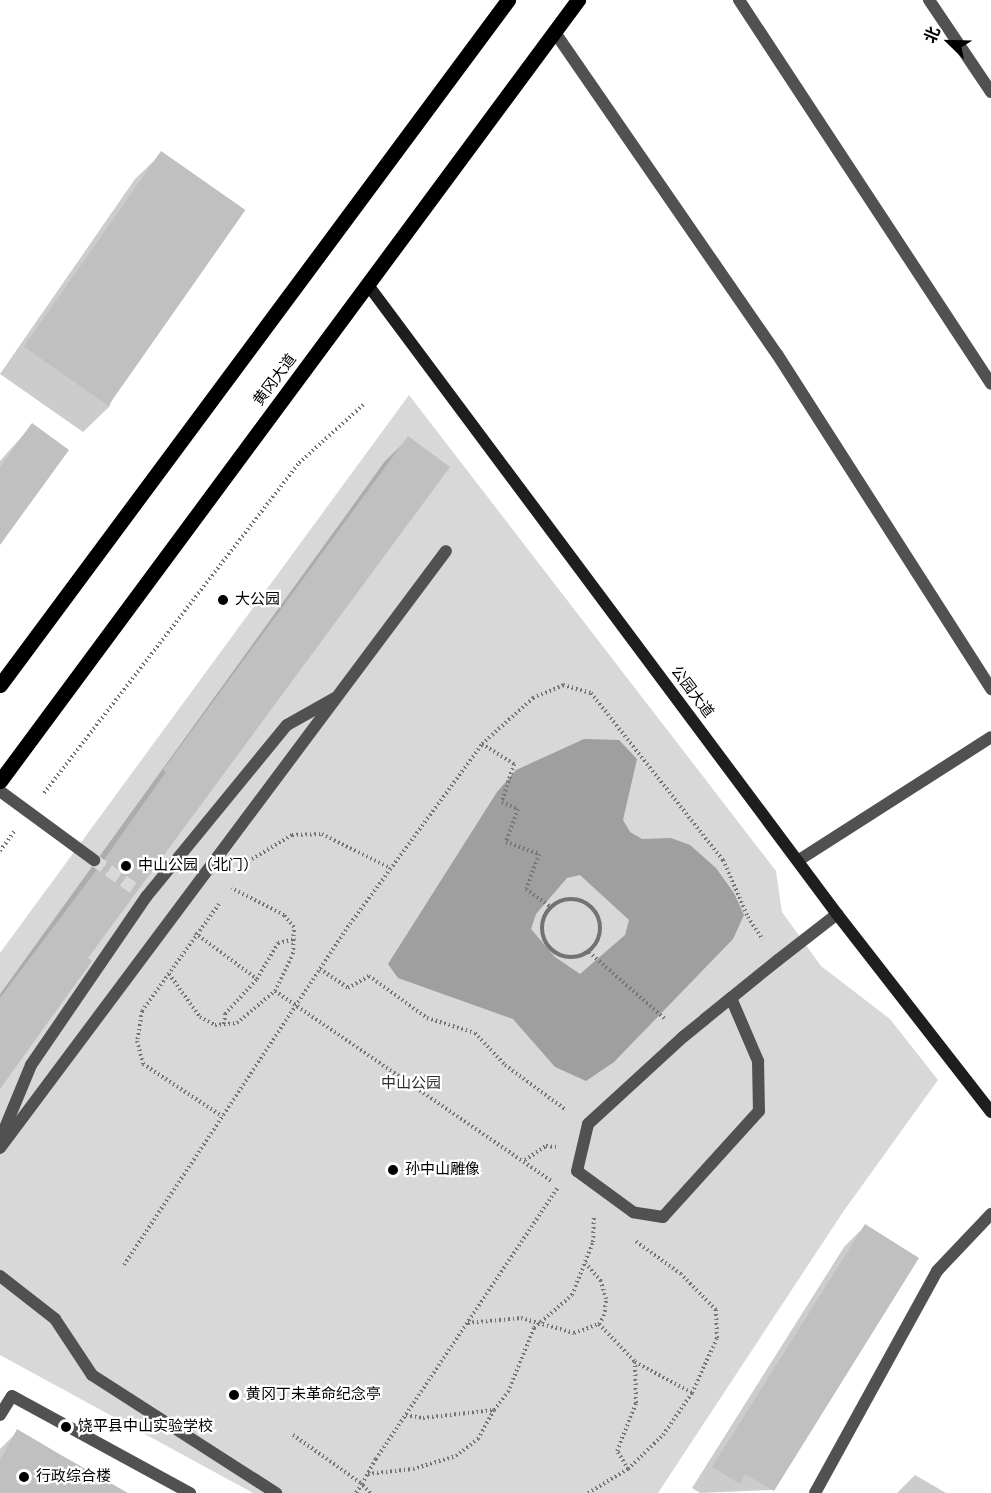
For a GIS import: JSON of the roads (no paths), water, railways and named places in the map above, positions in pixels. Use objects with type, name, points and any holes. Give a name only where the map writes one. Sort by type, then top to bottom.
[{"type":"main road","points":[[0,685],[508,0]]},
{"type":"main road","name":"黄冈大道","points":[[0,781],[578,0]]},
{"type":"main road","name":"公园大道","points":[[371,289],[837,914],[991,1112]]},
{"type":"street","points":[[739,0],[991,384]]},
{"type":"street","points":[[929,0],[991,92]]},
{"type":"street","points":[[555,34],[777,354],[991,689]]},
{"type":"street","points":[[0,1148],[175,918],[446,550]]},
{"type":"street","points":[[0,1140],[31,1065],[146,897],[287,725],[341,694]]},
{"type":"street","points":[[799,861],[991,737]]},
{"type":"street","points":[[0,791],[94,860]]},
{"type":"street","points":[[731,998],[758,1061],[759,1112],[663,1217],[633,1212],[577,1171],[588,1124],[731,998],[837,914]]},
{"type":"street","points":[[815,1493],[937,1271],[991,1214]]},
{"type":"street","points":[[0,1276],[55,1319],[92,1375],[276,1493]]},
{"type":"street","points":[[0,1415],[12,1396],[190,1493]]},
{"type":"tunnel","points":[[94,860],[146,897]]},
{"type":"place","name":"大公园","points":[[223,600]]},
{"type":"place","name":"中山公园（北门）","points":[[126,866]]},
{"type":"place","name":"孙中山雕像","points":[[393,1170]]},
{"type":"place","name":"黄冈丁未革命纪念亭","points":[[234,1395]]},
{"type":"place","name":"饶平县中山实验学校","points":[[66,1427]]},
{"type":"place","name":"行政综合楼","points":[[24,1477]]},
{"type":"park label","name":"中山公园","points":[[411,1084]]}]
